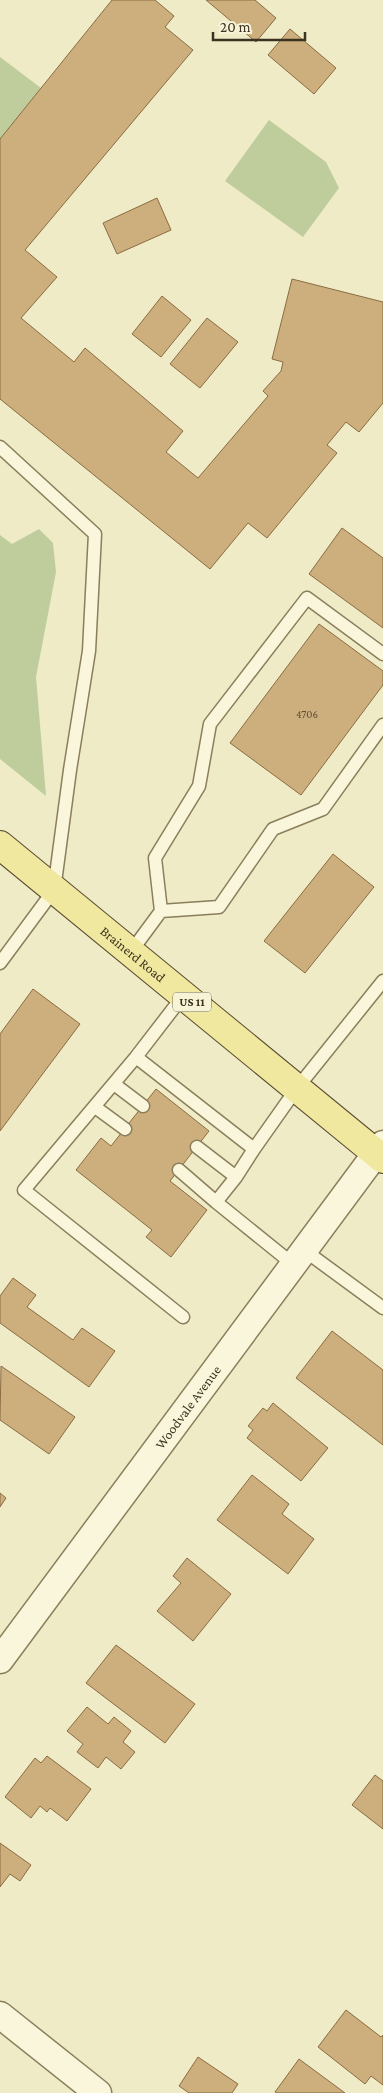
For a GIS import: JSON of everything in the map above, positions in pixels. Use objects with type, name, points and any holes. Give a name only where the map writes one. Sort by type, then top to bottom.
[{"type":"main road","name":"Brainerd Road","points":[[0,846],[130,954],[297,1088],[381,1152]]},
{"type":"street","name":"Woodvale Avenue","points":[[0,1660],[299,1258],[381,1152]]},
{"type":"street","points":[[0,2015],[98,2093]]},
{"type":"lane","points":[[0,447],[95,534],[89,651],[70,770],[54,890],[0,962]]},
{"type":"lane","points":[[130,954],[161,911],[154,858],[199,786],[210,724],[307,598],[383,654]]},
{"type":"lane","points":[[161,911],[219,906],[273,829],[323,809],[383,725]]},
{"type":"lane","points":[[216,1202],[236,1177],[297,1088],[383,981]]},
{"type":"lane","points":[[183,996],[114,1084],[24,1190],[183,1316]]},
{"type":"lane","points":[[136,1057],[254,1149]]},
{"type":"lane","points":[[114,1084],[143,1106]]},
{"type":"lane","points":[[95,1107],[125,1129]]},
{"type":"lane","points":[[197,1147],[236,1177]]},
{"type":"lane","points":[[179,1170],[216,1202],[299,1258],[383,1308]]},
{"type":"green space","points":[[0,57],[41,88],[0,139]]},
{"type":"green space","points":[[269,120],[326,162],[339,188],[303,237],[225,181]]},
{"type":"green space","points":[[39,529],[53,543],[56,572],[36,677],[46,796],[0,759],[0,535],[12,544]]},
{"type":"building","points":[[112,0],[155,0],[174,16],[165,27],[193,50],[25,250],[57,277],[21,318],[74,362],[85,348],[183,431],[166,452],[198,478],[268,396],[263,391],[281,371],[283,362],[272,359],[292,279],[383,302],[383,403],[359,432],[346,422],[327,445],[337,453],[267,538],[248,523],[210,569],[0,399],[0,139]]},
{"type":"building","points":[[206,0],[255,0],[276,18],[256,42]]},
{"type":"building","points":[[290,29],[336,68],[314,94],[268,55]]},
{"type":"building","points":[[157,198],[171,230],[117,254],[103,223]]},
{"type":"building","points":[[162,296],[191,320],[161,357],[132,334]]},
{"type":"building","points":[[207,318],[238,342],[200,388],[170,364]]},
{"type":"building","points":[[342,528],[383,558],[383,628],[309,574]]},
{"type":"building","points":[[319,624],[383,671],[383,685],[301,795],[230,743]]},
{"type":"building","points":[[333,854],[374,887],[305,973],[264,941]]},
{"type":"building","points":[[33,989],[80,1024],[0,1131],[0,1034]]},
{"type":"building","points":[[156,1089],[209,1131],[170,1181],[207,1210],[171,1257],[146,1237],[152,1230],[76,1170],[101,1138],[111,1146]]},
{"type":"building","points":[[13,1278],[36,1295],[27,1307],[73,1340],[82,1328],[115,1351],[89,1387],[0,1323],[0,1296]]},
{"type":"building","points":[[332,1331],[383,1370],[383,1445],[296,1378]]},
{"type":"building","points":[[1,1366],[75,1417],[49,1454],[0,1420]]},
{"type":"building","points":[[273,1403],[328,1448],[301,1481],[247,1438],[253,1430],[248,1426],[263,1408],[267,1411]]},
{"type":"building","points":[[252,1475],[289,1504],[282,1514],[314,1539],[288,1574],[217,1520]]},
{"type":"building","points":[[0,1493],[6,1498],[0,1507]]},
{"type":"building","points":[[187,1558],[231,1594],[193,1641],[157,1611],[181,1583],[173,1576]]},
{"type":"building","points":[[116,1645],[195,1704],[165,1743],[86,1683]]},
{"type":"building","points":[[87,1707],[108,1724],[114,1717],[131,1731],[123,1742],[135,1752],[121,1769],[106,1757],[98,1768],[77,1752],[83,1744],[67,1731]]},
{"type":"building","points":[[47,1756],[91,1789],[67,1821],[50,1808],[47,1812],[40,1806],[31,1818],[5,1797],[35,1758],[41,1763]]},
{"type":"building","points":[[375,1775],[383,1781],[383,1829],[352,1805]]},
{"type":"building","points":[[0,1843],[31,1865],[20,1881],[10,1874],[0,1887]]},
{"type":"building","points":[[346,2010],[381,2037],[383,2035],[383,2085],[371,2076],[365,2084],[318,2047]]},
{"type":"building","points":[[198,2057],[238,2084],[232,2093],[189,2093],[179,2086]]},
{"type":"building","points":[[299,2059],[345,2093],[275,2092]]}]
